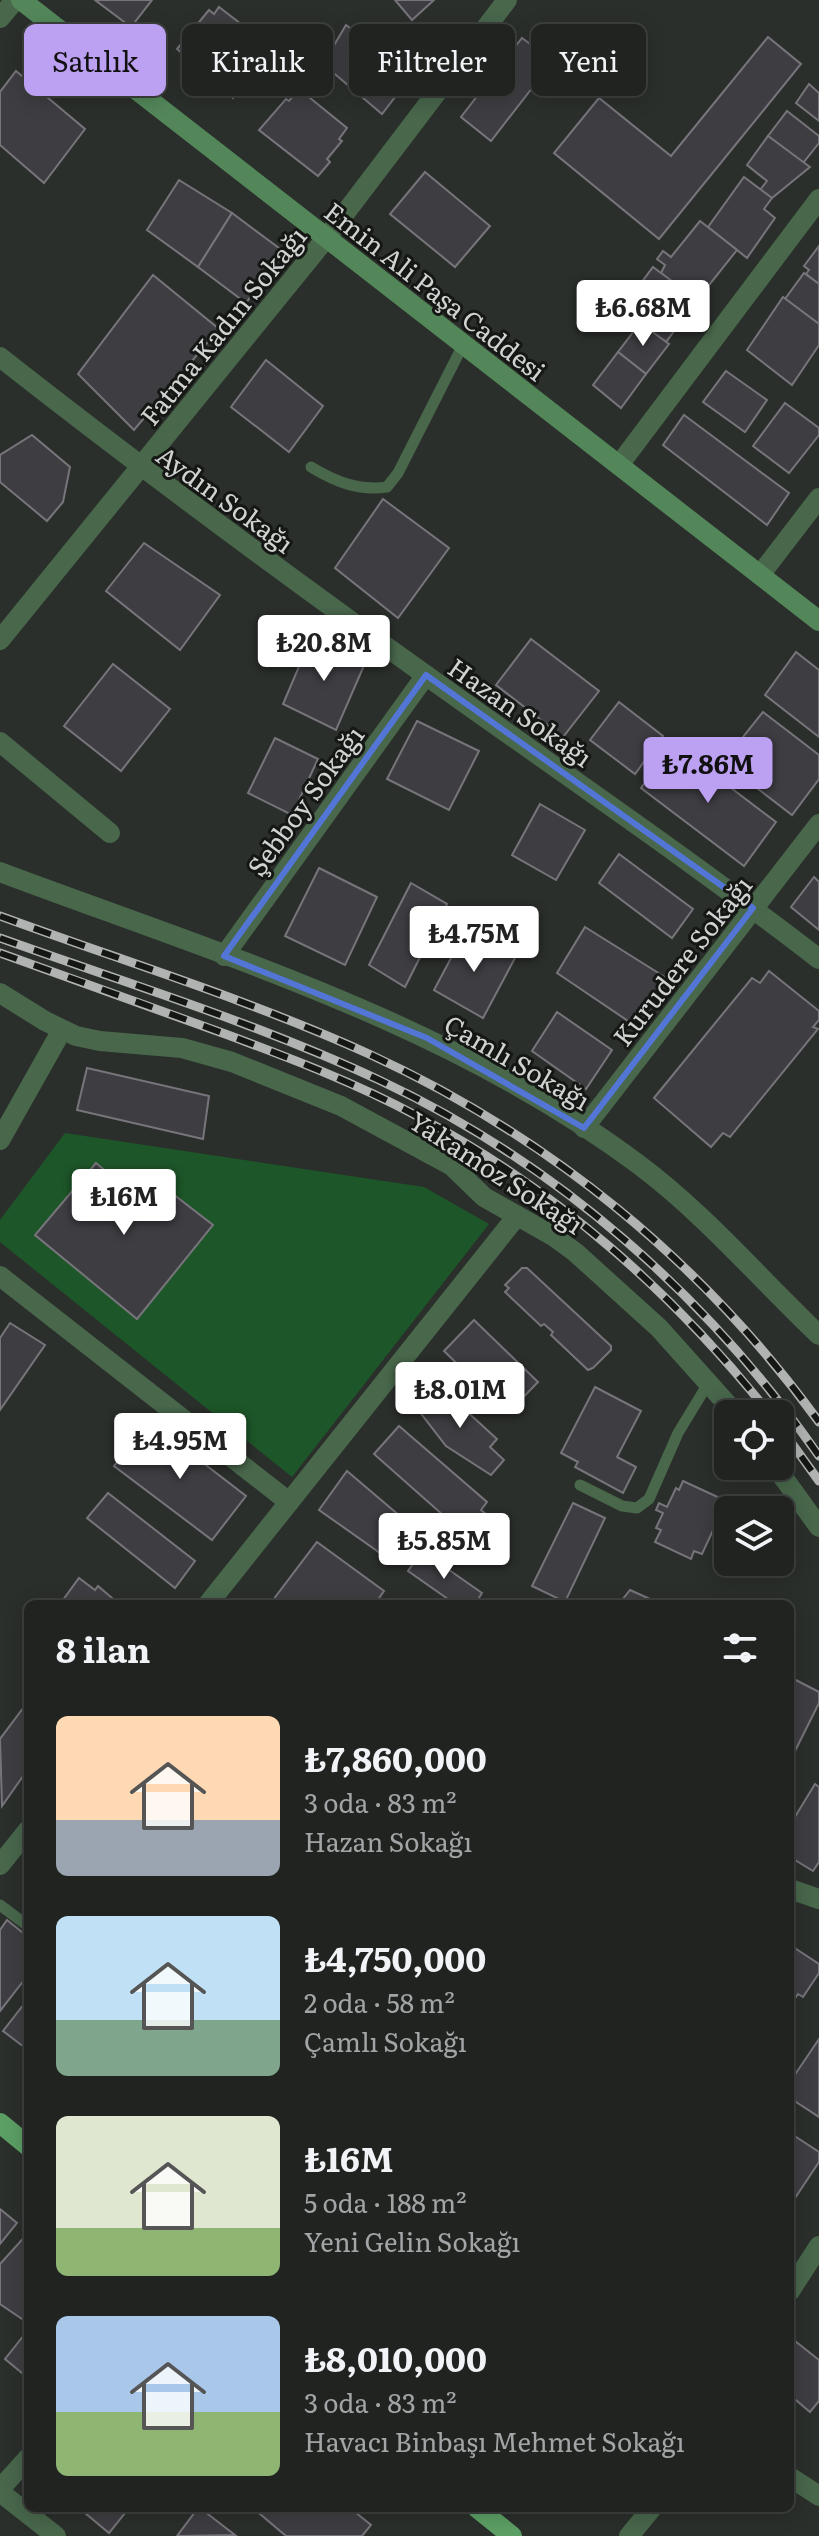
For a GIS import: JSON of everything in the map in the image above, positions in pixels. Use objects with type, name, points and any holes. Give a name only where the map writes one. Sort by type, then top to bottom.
[{"type":"main road","points":[[0,2123],[24,2143]]},
{"type":"main road","points":[[482,2512],[512,2536]]},
{"type":"street","points":[[0,18],[18,0]]},
{"type":"street","name":"Emin Ali Paşa Caddesi","points":[[18,0],[819,621]]},
{"type":"street","name":"Fatma Kadın Sokağı","points":[[0,640],[327,237],[507,0]]},
{"type":"street","points":[[619,465],[819,199]]},
{"type":"street","name":"Aydın Sokağı","points":[[0,357],[140,467],[426,675]]},
{"type":"street","points":[[760,575],[819,498]]},
{"type":"street","name":"Hazan Sokağı","points":[[426,675],[753,908],[819,959]]},
{"type":"street","name":"Şebboy Sokağı","points":[[224,956],[426,675]]},
{"type":"street","points":[[0,742],[110,833]]},
{"type":"street","name":"Kurudere Sokağı","points":[[584,1128],[819,824]]},
{"type":"street","name":"Çamlı Sokağı","points":[[0,872],[341,1000],[495,1074],[640,1165],[688,1204],[819,1335]]},
{"type":"street","name":"Yakamoz Sokağı","points":[[0,993],[62,1030],[96,1041],[165,1046],[208,1054],[316,1095],[456,1168],[484,1197],[575,1252],[659,1328],[724,1400]]},
{"type":"street","points":[[0,1140],[62,1030]]},
{"type":"street","points":[[211,1600],[517,1216]]},
{"type":"street","points":[[0,1276],[289,1502]]},
{"type":"street","points":[[785,1480],[819,1527]]},
{"type":"street","points":[[0,1865],[15,1835]]},
{"type":"street","points":[[794,1894],[819,1899]]},
{"type":"street","points":[[794,2285],[819,2246]]},
{"type":"street","points":[[24,2463],[0,2490],[24,2510]]},
{"type":"street","points":[[794,2480],[819,2496]]},
{"type":"street","points":[[27,2512],[56,2536]]},
{"type":"street","points":[[629,2536],[649,2512]]},
{"type":"lane","points":[[311,467],[335,481],[368,489],[387,487],[398,473],[463,345]]},
{"type":"lane","points":[[580,1485],[622,1506],[637,1508],[649,1499],[678,1433],[709,1382]]},
{"type":"lane","points":[[0,1905],[24,1923]]},
{"type":"highlighted area","points":[[426,675],[753,908],[584,1128],[427,1038],[224,956]]},
{"type":"green space","points":[[65,1133],[424,1187],[489,1224],[292,1477],[0,1242],[0,1220]]},
{"type":"building","points":[[95,0],[152,0],[133,24],[127,24]]},
{"type":"building","points":[[395,0],[434,0],[412,20]]},
{"type":"building","points":[[219,7],[241,24],[198,24],[209,10],[214,14]]},
{"type":"building","points":[[346,25],[349,27],[349,86],[333,72],[333,47]]},
{"type":"building","points":[[768,37],[801,64],[659,239],[554,153],[599,98],[671,156]]},
{"type":"building","points":[[522,38],[531,45],[531,89],[491,141],[461,117],[477,96],[515,96],[515,47]]},
{"type":"building","points":[[16,71],[24,78],[24,96],[46,96],[85,129],[44,183],[0,145],[0,92]]},
{"type":"building","points":[[809,84],[819,93],[819,121],[796,103]]},
{"type":"building","points":[[293,96],[308,96],[347,128],[339,139],[342,141],[327,159],[330,162],[318,176],[259,130],[286,99],[289,101]]},
{"type":"building","points":[[361,96],[396,96],[382,114]]},
{"type":"building","points":[[787,111],[819,136],[819,143],[803,163],[768,136]]},
{"type":"building","points":[[768,136],[810,167],[772,198],[760,190],[767,181],[747,165]]},
{"type":"building","points":[[425,172],[490,226],[455,267],[390,214]]},
{"type":"building","points":[[744,177],[772,198],[764,209],[775,218],[747,258],[708,227]]},
{"type":"building","points":[[179,180],[232,213],[198,267],[147,230]]},
{"type":"building","points":[[232,213],[283,251],[246,303],[198,267]]},
{"type":"building","points":[[700,221],[737,250],[697,300],[661,273],[665,265],[657,259],[663,251],[671,257]]},
{"type":"building","points":[[819,246],[819,284],[806,274],[809,270],[804,266]]},
{"type":"building","points":[[653,267],[697,300],[666,342],[616,305],[633,283],[638,287]]},
{"type":"building","points":[[804,273],[819,284],[819,324],[785,299]]},
{"type":"building","points":[[153,275],[219,329],[134,430],[78,374]]},
{"type":"building","points":[[783,297],[819,324],[819,345],[792,385],[747,350]]},
{"type":"building","points":[[640,323],[669,344],[646,374],[618,352]]},
{"type":"building","points":[[618,352],[646,374],[621,408],[593,385]]},
{"type":"building","points":[[266,360],[323,406],[289,452],[231,407]]},
{"type":"building","points":[[726,371],[767,400],[745,432],[703,402]]},
{"type":"building","points":[[785,403],[819,428],[819,435],[789,473],[753,446]]},
{"type":"building","points":[[684,415],[789,493],[767,525],[663,445]]},
{"type":"building","points":[[32,435],[70,467],[63,502],[47,521],[0,482],[0,455]]},
{"type":"building","points":[[383,499],[449,548],[398,618],[335,568]]},
{"type":"building","points":[[144,543],[220,595],[180,650],[106,591]]},
{"type":"building","points":[[312,636],[366,661],[336,730],[283,704]]},
{"type":"building","points":[[531,639],[599,691],[563,737],[496,685]]},
{"type":"building","points":[[796,652],[819,670],[819,737],[765,695]]},
{"type":"building","points":[[113,664],[170,709],[121,771],[64,726]]},
{"type":"building","points":[[619,702],[663,736],[635,774],[590,740]]},
{"type":"building","points":[[763,712],[819,755],[819,779],[792,815],[723,762]]},
{"type":"building","points":[[417,721],[479,751],[449,810],[387,779]]},
{"type":"building","points":[[275,738],[318,759],[292,815],[248,793]]},
{"type":"building","points":[[673,744],[776,822],[744,866],[641,788]]},
{"type":"building","points":[[540,804],[585,830],[556,880],[512,855]]},
{"type":"building","points":[[619,854],[693,909],[672,938],[599,883]]},
{"type":"building","points":[[319,868],[377,897],[345,965],[285,936]]},
{"type":"building","points":[[814,877],[819,882],[819,930],[791,907]]},
{"type":"building","points":[[411,883],[447,904],[405,987],[369,965]]},
{"type":"building","points":[[585,927],[668,979],[637,1027],[557,973]]},
{"type":"building","points":[[466,930],[515,958],[483,1018],[434,990]]},
{"type":"building","points":[[769,971],[819,1011],[819,1020],[813,1027],[818,1029],[730,1137],[723,1133],[711,1147],[654,1098],[752,978],[760,983]]},
{"type":"building","points":[[557,1012],[612,1050],[586,1089],[532,1051]]},
{"type":"building","points":[[87,1068],[209,1096],[203,1139],[77,1110]]},
{"type":"building","points":[[96,1163],[140,1200],[156,1181],[213,1225],[137,1319],[35,1235]]},
{"type":"building","points":[[522,1268],[527,1268],[611,1346],[611,1350],[593,1368],[588,1370],[551,1335],[553,1332],[544,1324],[541,1326],[505,1292],[509,1288],[505,1285]]},
{"type":"building","points":[[474,1320],[538,1382],[508,1413],[444,1351]]},
{"type":"building","points":[[10,1323],[45,1345],[0,1410],[0,1338]]},
{"type":"building","points":[[438,1385],[497,1439],[490,1447],[504,1460],[491,1475],[446,1446],[416,1407]]},
{"type":"building","points":[[595,1387],[641,1411],[617,1457],[636,1467],[623,1493],[575,1467],[578,1462],[561,1453]]},
{"type":"building","points":[[150,1422],[246,1496],[212,1540],[114,1466]]},
{"type":"building","points":[[399,1426],[487,1502],[481,1510],[491,1518],[479,1532],[468,1523],[461,1531],[374,1454]]},
{"type":"building","points":[[347,1471],[414,1528],[390,1560],[319,1510]]},
{"type":"building","points":[[683,1481],[716,1496],[714,1528],[702,1554],[694,1551],[691,1559],[655,1542],[661,1530],[656,1528],[663,1513],[656,1510],[659,1503],[667,1507],[676,1488],[679,1490]]},
{"type":"building","points":[[108,1493],[195,1561],[175,1588],[87,1518]]},
{"type":"building","points":[[573,1503],[605,1518],[566,1600],[532,1586]]},
{"type":"building","points":[[317,1542],[384,1591],[378,1600],[273,1600]]},
{"type":"building","points":[[422,1551],[482,1593],[478,1600],[449,1600],[408,1571]]},
{"type":"building","points":[[79,1578],[95,1590],[98,1586],[114,1600],[63,1600]]},
{"type":"building","points":[[630,1590],[652,1600],[622,1600]]},
{"type":"building","points":[[794,1679],[819,1692],[819,1703],[794,1753]]},
{"type":"building","points":[[24,1707],[24,1775],[2,1806],[0,1739]]},
{"type":"building","points":[[815,1784],[819,1787],[819,1862],[813,1871],[794,1859],[794,1818]]},
{"type":"building","points":[[7,1920],[24,1934],[24,1980],[0,2011],[0,1930]]},
{"type":"building","points":[[794,1948],[819,1964],[819,1973],[803,1997],[798,1994],[794,2000]]},
{"type":"building","points":[[24,2004],[24,2047],[3,2031]]},
{"type":"building","points":[[819,2039],[819,2117],[794,2101],[794,2076]]},
{"type":"building","points":[[794,2136],[819,2152],[819,2162],[794,2200]]},
{"type":"building","points":[[0,2209],[17,2223],[0,2244]]},
{"type":"building","points":[[24,2237],[22,2319],[0,2304],[0,2264]]},
{"type":"building","points":[[24,2335],[24,2375],[5,2359]]},
{"type":"building","points":[[794,2340],[819,2360],[819,2401],[810,2412],[794,2398]]},
{"type":"building","points":[[84,2512],[126,2512],[109,2533]]},
{"type":"building","points":[[195,2512],[205,2512],[235,2535],[177,2536]]},
{"type":"building","points":[[258,2512],[355,2512],[371,2525],[362,2536],[286,2536]]},
{"type":"railway","points":[[0,916],[324,1034],[435,1087],[499,1124],[618,1209],[673,1257],[774,1364],[819,1422]]},
{"type":"railway","points":[[0,938],[239,1022],[333,1059],[444,1113],[507,1151],[566,1193],[677,1288],[728,1341],[819,1456]]},
{"type":"railway","points":[[0,953],[324,1072],[394,1104],[468,1145],[517,1176],[609,1246],[693,1326],[758,1400]]},
{"type":"railway","points":[[794,1446],[819,1481]]}]
